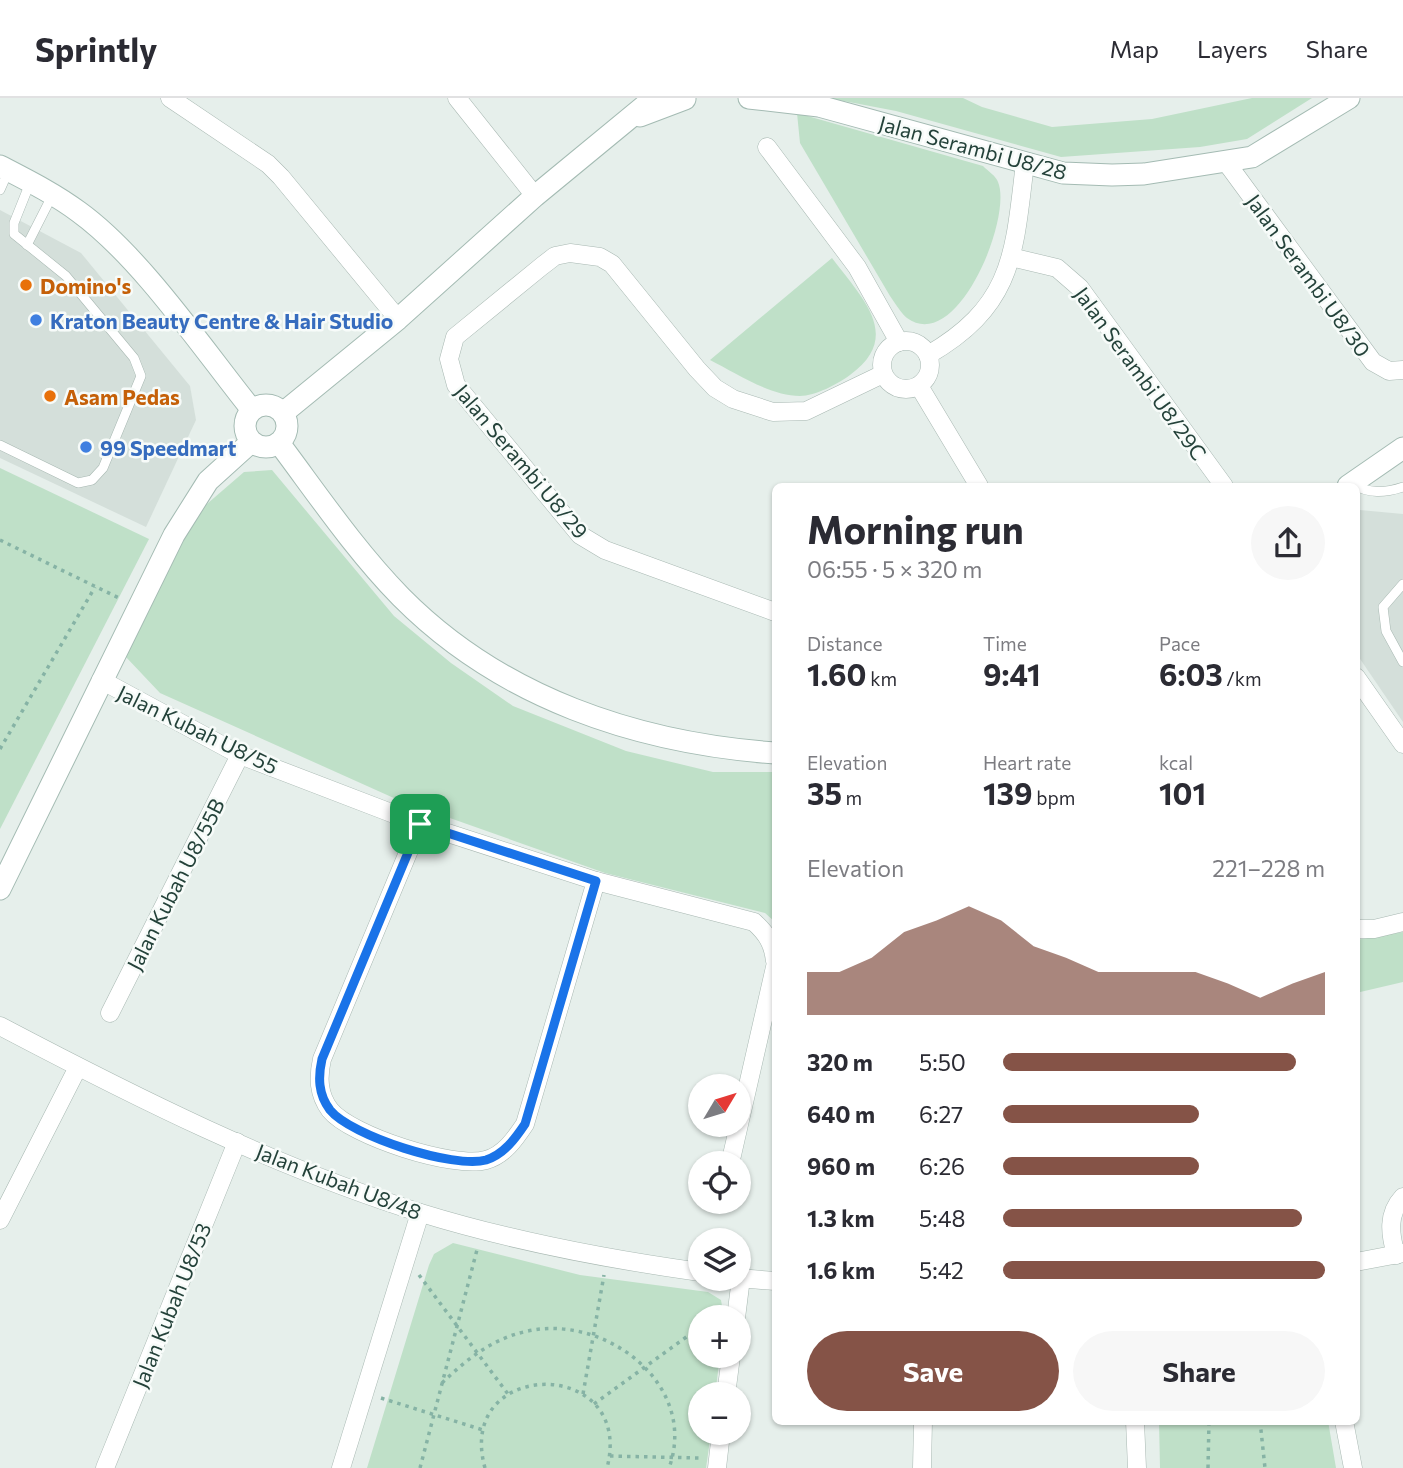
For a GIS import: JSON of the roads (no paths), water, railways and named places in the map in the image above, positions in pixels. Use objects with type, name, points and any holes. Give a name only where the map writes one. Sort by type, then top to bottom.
[{"type":"street","points":[[170,98],[268,164],[398,319]]},
{"type":"street","points":[[457,98],[535,196]]},
{"type":"street","points":[[282,412],[398,319],[535,196],[654,98]]},
{"type":"street","points":[[625,121],[689,98]]},
{"type":"street","name":"Jalan Serambi U8/28","points":[[749,98],[820,106],[1063,173],[1112,175],[1144,174],[1226,162],[1266,152],[1349,98]]},
{"type":"street","points":[[767,147],[856,267],[899,342]]},
{"type":"street","name":"Jalan Serambi U8/30","points":[[1226,162],[1373,362],[1389,371],[1403,370]]},
{"type":"street","points":[[928,355],[953,340],[983,313],[995,297],[1011,257],[1025,163]]},
{"type":"street","points":[[3,175],[30,183],[52,194],[109,237],[138,268],[252,410]]},
{"type":"street","name":"Jalan Serambi U8/29","points":[[772,611],[605,550],[580,535],[456,385],[451,372],[450,346],[462,330],[542,266],[555,256],[570,253],[600,257],[612,264],[696,369],[715,388],[733,398],[773,412],[799,412],[883,374]]},
{"type":"street","name":"Jalan Serambi U8/29C","points":[[1011,257],[1057,268],[1080,288],[1222,483]]},
{"type":"street","points":[[899,342],[912,342],[928,355],[930,369],[919,386],[898,389],[883,374],[882,358],[899,342]]},
{"type":"street","points":[[919,386],[977,483]]},
{"type":"street","points":[[271,405],[282,412],[287,425],[279,443],[265,448],[251,442],[245,429],[252,410],[271,405]]},
{"type":"street","points":[[0,890],[137,607],[194,501],[226,462],[251,442]]},
{"type":"street","points":[[279,443],[369,562],[435,628],[477,658],[528,688],[580,712],[631,730],[676,742],[772,754]]},
{"type":"street","points":[[1353,483],[1403,447]]},
{"type":"street","name":"Jalan Kubah U8/55","points":[[101,680],[240,755],[420,824],[596,881],[754,922],[766,933],[772,945]]},
{"type":"street","points":[[1360,683],[1403,744]]},
{"type":"street","name":"Jalan Kubah U8/55B","points":[[110,1013],[240,755]]},
{"type":"street","points":[[420,824],[322,1059],[319,1076],[321,1094],[330,1110],[360,1133],[448,1159],[468,1161],[486,1160],[512,1142],[525,1124],[596,881]]},
{"type":"street","points":[[1360,929],[1374,929],[1403,922]]},
{"type":"street","points":[[733,1151],[772,980]]},
{"type":"street","name":"Jalan Kubah U8/48","points":[[0,1026],[78,1067],[237,1142],[294,1167],[420,1213],[607,1259],[688,1270]]},
{"type":"street","points":[[0,1220],[78,1067]]},
{"type":"street","name":"Jalan Kubah U8/53","points":[[105,1468],[237,1142]]},
{"type":"street","points":[[1360,1261],[1400,1254],[1391,1221],[1395,1205],[1403,1197]]},
{"type":"street","points":[[341,1468],[420,1213]]},
{"type":"street","points":[[751,1279],[772,1281]]},
{"type":"street","points":[[922,1468],[923,1425]]},
{"type":"street","points":[[1135,1425],[1137,1468]]},
{"type":"street","points":[[1345,1425],[1353,1468]]},
{"type":"street","points":[[717,1463],[719,1445]]},
{"type":"lane","points":[[0,445],[78,483],[92,480],[103,467],[141,376],[134,358],[66,276],[17,239],[12,228],[30,183]]},
{"type":"lane","points":[[27,245],[52,194]]},
{"type":"lane","points":[[1360,489],[1390,491],[1403,486]]},
{"type":"lane","points":[[1403,584],[1383,607],[1383,621],[1403,662]]},
{"type":"place","name":"Domino's","points":[[26,285]]},
{"type":"place","name":"Kraton Beauty Centre & Hair Studio","points":[[36,320]]},
{"type":"place","name":"Asam Pedas","points":[[50,396]]},
{"type":"place","name":"99 Speedmart","points":[[86,447]]}]
